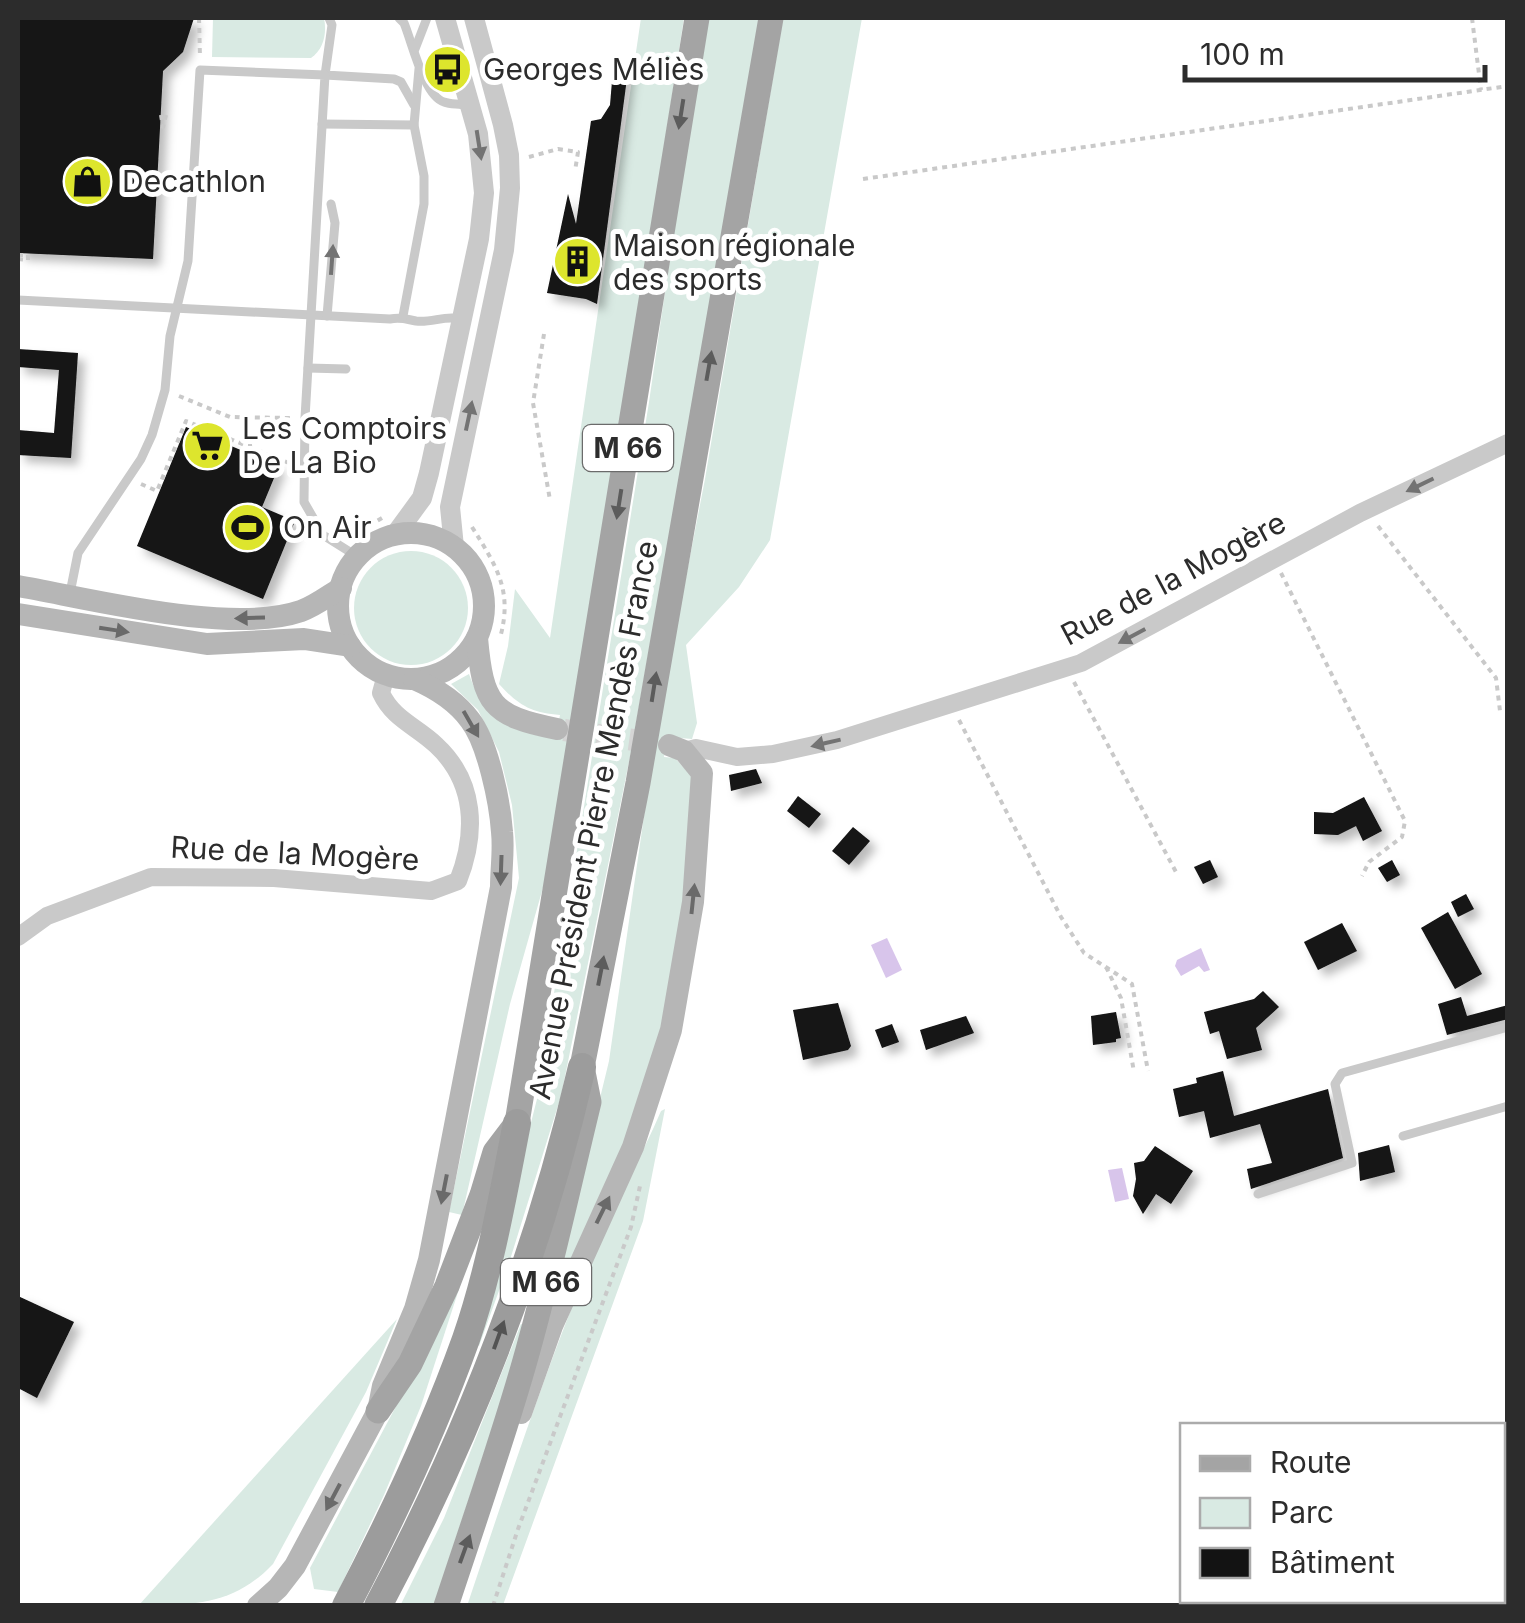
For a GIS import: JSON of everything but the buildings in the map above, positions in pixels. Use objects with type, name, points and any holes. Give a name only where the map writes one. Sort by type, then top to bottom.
[{"type":"highway","name":"Avenue Président Pierre Mendès France","points":[[378,1606],[464,1426],[490,1358],[564,1146],[582,1067]]},
{"type":"highway","name":"Avenue Président Pierre Mendès France","points":[[346,1606],[436,1418],[467,1336],[496,1227],[517,1123]]},
{"type":"main road","name":"Avenue Président Pierre Mendès France","points":[[517,1123],[697,18]]},
{"type":"main road","name":"Avenue Président Pierre Mendès France","points":[[582,1067],[638,783],[771,18]]},
{"type":"main road","points":[[391,525],[436,537],[454,547],[467,558],[482,588],[483,622],[469,651],[444,672],[414,679],[386,675],[372,668],[350,646],[338,608],[350,551],[368,547],[391,525]]},
{"type":"main road","points":[[18,586],[210,617],[252,618],[302,610],[341,588]]},
{"type":"main road","points":[[18,614],[207,644],[304,639],[350,646]]},
{"type":"main road","points":[[477,638],[480,680],[504,714],[520,722],[557,729]]},
{"type":"main road","name":"M 66","points":[[378,1410],[430,1260],[501,887],[502,833],[491,774],[474,724],[459,706],[414,679]]},
{"type":"main road","points":[[486,1493],[500,1471],[552,1326],[633,1148],[671,1030],[693,902],[702,773],[676,748]]},
{"type":"main road","name":"M 66","points":[[446,1606],[486,1493],[540,1302],[589,1102],[582,1067]]},
{"type":"main road","name":"M 66","points":[[258,1606],[294,1566],[378,1410],[410,1364],[447,1286],[494,1152],[517,1123]]},
{"type":"street","points":[[391,525],[422,498],[430,474],[484,194],[478,134],[445,18]]},
{"type":"street","points":[[454,547],[450,507],[504,250],[510,188],[503,125],[474,18]]},
{"type":"street","name":"Rue de la Mogère","points":[[737,757],[773,754],[838,740],[1081,663],[1360,513],[1508,443]]},
{"type":"street","name":"Rue de la Mogère","points":[[18,936],[48,916],[151,876],[274,878],[431,891],[458,881],[469,853],[467,788],[436,745],[388,710],[380,693],[386,675]]},
{"type":"street","points":[[676,748],[737,757]]},
{"type":"street","points":[[702,773],[737,757]]},
{"type":"lane","points":[[342,18],[330,22],[325,75],[305,418],[304,502],[323,535],[350,551]]},
{"type":"lane","points":[[399,18],[434,96],[441,102],[470,107]]},
{"type":"lane","points":[[415,49],[427,18]]},
{"type":"lane","points":[[403,316],[424,204],[424,176],[414,126],[420,68]]},
{"type":"lane","points":[[70,596],[78,553],[129,479],[152,436],[166,390],[170,336],[188,261],[200,70],[394,79],[401,82],[414,105]]},
{"type":"lane","points":[[322,124],[414,126]]},
{"type":"lane","points":[[328,316],[335,224],[332,204]]},
{"type":"lane","points":[[18,300],[311,317],[461,319]]},
{"type":"lane","points":[[308,368],[346,369]]},
{"type":"lane","points":[[1258,1194],[1352,1163],[1335,1084],[1342,1073],[1508,1027]]},
{"type":"lane","points":[[1403,1136],[1508,1106]]},
{"type":"path","points":[[199,18],[200,70]]},
{"type":"path","points":[[1472,18],[1481,90]]},
{"type":"path","points":[[863,179],[1508,86]]},
{"type":"path","points":[[526,158],[558,150],[578,152],[574,172]]},
{"type":"path","points":[[544,334],[533,403],[550,500]]},
{"type":"path","points":[[178,396],[230,417],[305,418]]},
{"type":"path","points":[[250,418],[250,448]]},
{"type":"path","points":[[290,418],[290,433]]},
{"type":"path","points":[[143,485],[157,491],[186,421],[290,464],[290,448]]},
{"type":"path","points":[[1376,524],[1496,678],[1500,711]]},
{"type":"path","points":[[350,551],[356,531],[391,525]]},
{"type":"path","points":[[1282,575],[1405,821],[1402,837],[1368,862],[1362,876]]},
{"type":"path","points":[[1077,687],[1176,872]]},
{"type":"path","points":[[958,718],[1060,917],[1084,953],[1132,984],[1148,1072]]},
{"type":"path","points":[[1106,967],[1121,998],[1134,1072]]},
{"type":"path","points":[[493,1606],[524,1510],[630,1227],[643,1176]]},
{"type":"green space","points":[[213,18],[324,18],[325,35],[311,58],[212,57]]},
{"type":"green space","points":[[641,18],[684,18],[544,884],[510,1004],[462,1215],[449,1212],[519,878],[512,805],[499,752],[478,710],[451,684],[469,674],[483,702],[502,720],[556,735],[560,715],[526,707],[499,684],[515,589],[550,638]]},
{"type":"green space","points":[[705,18],[761,18],[630,757],[561,1096],[479,1346],[475,1343],[537,1099],[649,402]]},
{"type":"green space","points":[[783,18],[862,18],[770,540],[739,587],[686,645],[697,723],[692,739],[668,737],[664,757],[675,758],[694,779],[683,917],[665,1019],[623,1144],[557,1293],[553,1292],[609,1061],[656,732],[705,479]]},
{"type":"green space","points":[[411,551],[433,555],[452,567],[464,586],[468,608],[464,630],[452,649],[433,661],[411,665],[389,661],[370,649],[358,630],[354,608],[358,586],[370,567],[389,555]]},
{"type":"green space","points":[[665,1109],[643,1221],[503,1605],[467,1606],[580,1287],[613,1210]]},
{"type":"green space","points":[[460,1286],[421,1406],[338,1592],[314,1589],[310,1568]]},
{"type":"green space","points":[[397,1319],[366,1392],[273,1564],[243,1588],[212,1600],[139,1605]]},
{"type":"green space","points":[[521,1324],[526,1325],[434,1605],[400,1606],[444,1518]]},
{"type":"shaded area","points":[[887,938],[902,970],[886,978],[871,945]]},
{"type":"shaded area","points":[[1201,948],[1210,970],[1204,972],[1199,966],[1181,976],[1175,966],[1177,960]]},
{"type":"shaded area","points":[[1122,1168],[1129,1199],[1115,1202],[1108,1170]]},
{"type":"tunnel","points":[[564,730],[661,744]]},
{"type":"place","name":"Georges Méliès","points":[[448,69]]},
{"type":"place","name":"Decathlon","points":[[87,181]]},
{"type":"place","name":"Maison régionale des sports","points":[[578,262]]},
{"type":"place","name":"Les Comptoirs De La Bio","points":[[207,445]]},
{"type":"place","name":"On Air","points":[[248,527]]}]
